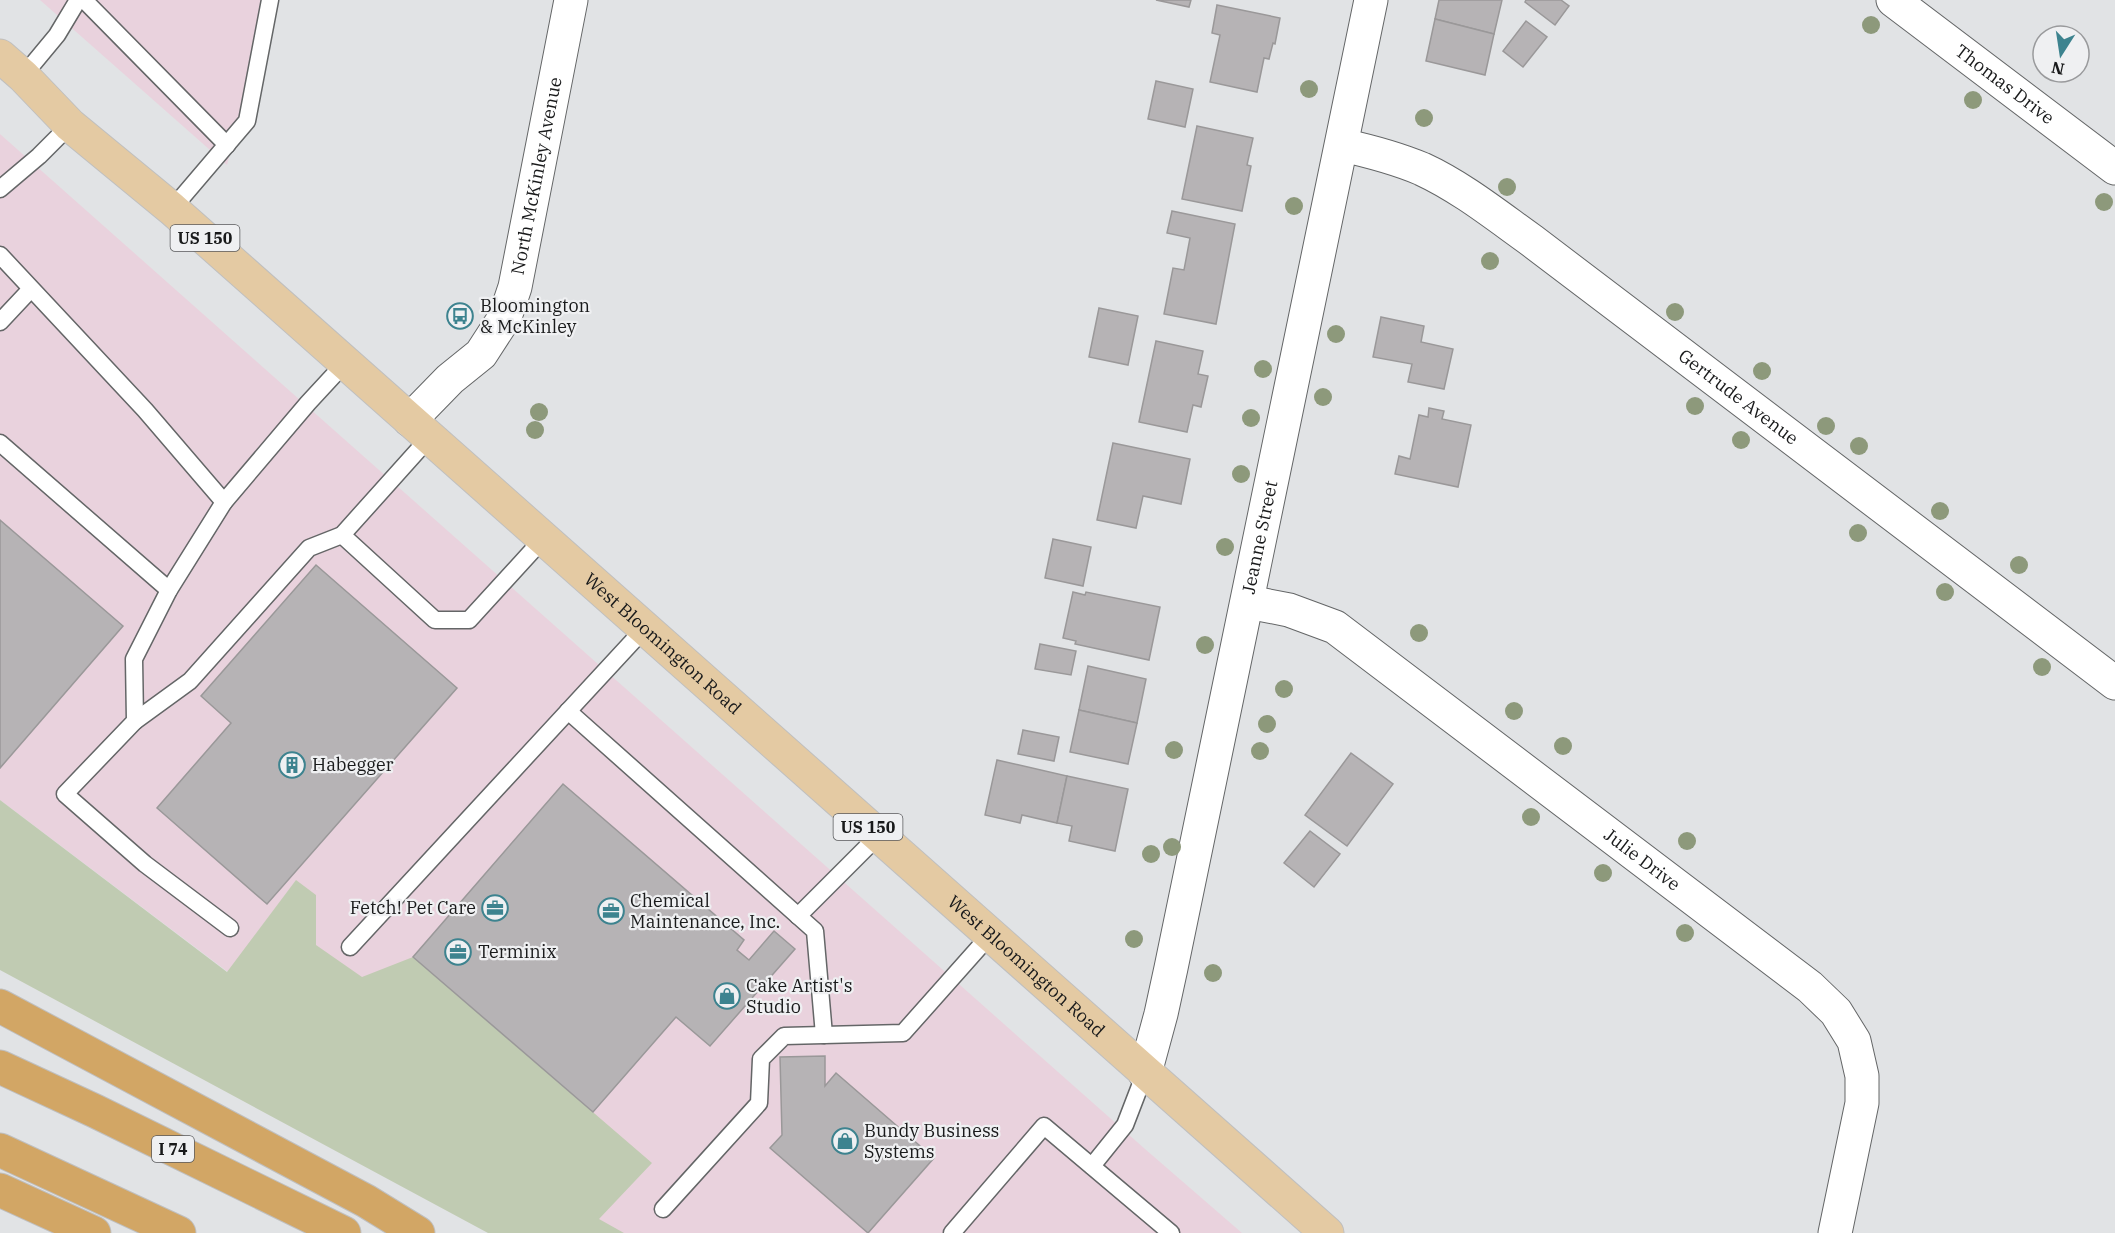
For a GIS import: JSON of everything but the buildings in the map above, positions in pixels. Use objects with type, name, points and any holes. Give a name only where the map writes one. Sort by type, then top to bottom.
[{"type":"highway","points":[[0,1006],[366,1202],[418,1233]]},
{"type":"highway","name":"I 74","points":[[0,1067],[96,1111],[344,1233]]},
{"type":"highway","points":[[0,1150],[179,1233]]},
{"type":"highway","points":[[0,1190],[94,1233]]},
{"type":"main road","name":"West Bloomington Road","points":[[12,66],[70,125],[172,209],[1327,1233]]},
{"type":"street","name":"North McKinley Avenue","points":[[420,429],[450,379],[481,354],[505,317],[515,287],[571,0]]},
{"type":"street","name":"Jeanne Street","points":[[1145,1073],[1161,1014],[1248,602],[1371,0]]},
{"type":"street","name":"Thomas Drive","points":[[1893,0],[2115,168]]},
{"type":"street","name":"Gertrude Avenue","points":[[1342,145],[1383,154],[1424,170],[1471,197],[1531,240],[2115,683]]},
{"type":"street","name":"Julie Drive","points":[[1248,602],[1289,610],[1335,627],[1810,987],[1836,1012],[1854,1041],[1862,1076],[1862,1103],[1835,1233]]},
{"type":"lane","points":[[12,66],[57,35],[78,0]]},
{"type":"lane","points":[[84,0],[227,145]]},
{"type":"lane","points":[[172,209],[247,121],[270,0]]},
{"type":"lane","points":[[0,189],[39,156],[70,125]]},
{"type":"lane","points":[[0,255],[30,290],[145,410],[224,502]]},
{"type":"lane","points":[[0,322],[30,290]]},
{"type":"lane","points":[[135,721],[134,659],[169,590],[224,502],[345,363]]},
{"type":"lane","points":[[230,928],[145,864],[65,794],[135,721],[190,681],[309,548],[342,535],[420,429]]},
{"type":"lane","points":[[0,443],[169,590]]},
{"type":"lane","points":[[342,535],[435,620],[469,621],[543,538]]},
{"type":"lane","points":[[350,947],[645,628]]},
{"type":"lane","points":[[568,711],[815,930],[824,1035]]},
{"type":"lane","points":[[798,916],[878,836]]},
{"type":"lane","points":[[663,1209],[759,1103],[761,1059],[784,1036],[903,1033],[991,934]]},
{"type":"lane","points":[[1092,1166],[1125,1125],[1145,1073]]},
{"type":"lane","points":[[952,1233],[1044,1126],[1171,1233]]},
{"type":"shaded area","points":[[40,0],[269,0],[227,165]]},
{"type":"shaded area","points":[[0,134],[1242,1233],[607,1233],[228,972],[0,800]]},
{"type":"green space","points":[[0,800],[227,972],[296,880],[316,895],[316,945],[362,977],[413,957],[652,1163],[599,1219],[624,1233],[488,1233],[0,970]]},
{"type":"place","name":"Bloomington & McKinley","points":[[460,316]]},
{"type":"place","name":"Habegger","points":[[292,765]]},
{"type":"place","name":"Fetch! Pet Care","points":[[495,908]]},
{"type":"place","name":"Chemical Maintenance, Inc.","points":[[611,911]]},
{"type":"place","name":"Terminix","points":[[458,952]]},
{"type":"place","name":"Cake Artist's Studio","points":[[727,996]]},
{"type":"place","name":"Bundy Business Systems","points":[[845,1141]]}]
